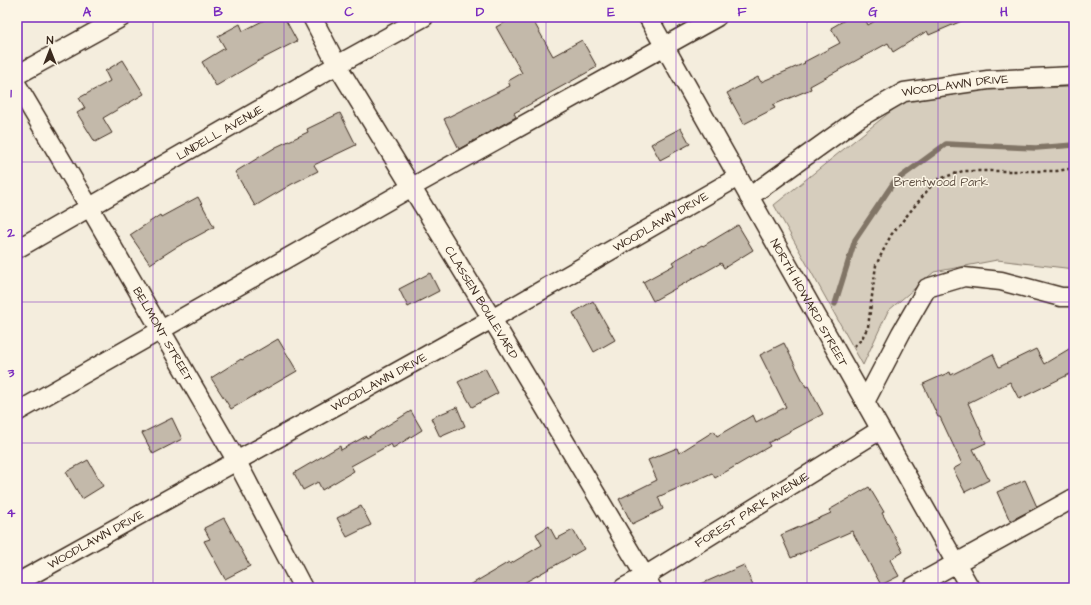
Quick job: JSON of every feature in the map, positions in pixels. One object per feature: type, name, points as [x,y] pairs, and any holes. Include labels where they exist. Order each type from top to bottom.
[{"type":"street","points":[[17,75],[122,17]]},
{"type":"street","name":"CLASSEN BOULEVARD","points":[[312,17],[338,65],[649,582]]},
{"type":"street","name":"LINDELL AVENUE","points":[[17,249],[424,17]]},
{"type":"street","name":"NORTH HOWARD STREET","points":[[648,17],[970,588]]},
{"type":"street","points":[[17,412],[717,17]]},
{"type":"street","name":"WOODLAWN DRIVE","points":[[749,197],[859,118],[904,92],[988,80],[1074,76]]},
{"type":"street","name":"BELMONT STREET","points":[[17,85],[236,460],[303,588]]},
{"type":"street","name":"WOODLAWN DRIVE","points":[[17,583],[492,319],[738,177]]},
{"type":"street","points":[[865,402],[901,333],[927,288],[964,277],[1001,281],[1061,297],[1074,297]]},
{"type":"street","name":"FOREST PARK AVENUE","points":[[623,588],[649,582],[880,430]]},
{"type":"street","points":[[911,588],[1074,498]]},
{"type":"path","points":[[839,356],[861,340],[868,327],[876,265],[891,235],[936,180],[963,171],[1057,171],[1074,168]]},
{"type":"green space","name":"Brentwood Park","points":[[1074,87],[1074,269],[997,260],[934,272],[888,311],[863,365],[774,205],[905,100],[978,90]]},
{"type":"building","points":[[270,17],[284,17],[297,41],[260,60],[216,86],[202,62],[225,48],[218,36],[240,24],[243,31]]},
{"type":"building","points":[[515,17],[531,17],[553,56],[582,40],[597,67],[514,113],[516,117],[459,149],[444,119],[510,86],[508,81],[522,73],[496,27]]},
{"type":"building","points":[[850,17],[864,17],[868,25],[882,17],[971,17],[929,35],[927,31],[893,52],[888,43],[810,86],[811,89],[773,105],[775,108],[744,124],[727,93],[758,77],[761,82],[805,63],[804,62],[840,43],[831,28]]},
{"type":"building","points":[[123,60],[144,94],[103,118],[112,133],[95,142],[77,113],[85,108],[79,98],[110,81],[105,71]]},
{"type":"building","points":[[340,113],[356,145],[314,165],[318,171],[292,184],[255,206],[235,172],[276,147],[308,132],[307,129]]},
{"type":"building","points":[[681,128],[690,144],[660,160],[651,144]]},
{"type":"building","points":[[198,197],[214,227],[175,248],[150,264],[130,235],[160,215],[161,217]]},
{"type":"building","points":[[738,225],[753,250],[724,268],[721,263],[653,301],[643,282],[674,265],[672,262],[702,245],[703,246]]},
{"type":"building","points":[[430,273],[439,291],[408,307],[399,289]]},
{"type":"building","points":[[593,301],[615,340],[594,352],[573,313]]},
{"type":"building","points":[[278,339],[297,371],[231,409],[211,378],[241,359],[242,360]]},
{"type":"building","points":[[784,343],[806,387],[808,386],[823,414],[768,443],[770,446],[715,478],[712,473],[658,497],[663,509],[632,524],[619,499],[657,480],[648,460],[677,448],[679,453],[714,431],[717,436],[753,415],[756,422],[786,407],[760,355]]},
{"type":"building","points":[[1074,346],[1074,372],[1019,399],[1010,382],[968,403],[986,443],[973,449],[989,480],[965,492],[953,469],[962,464],[923,384],[950,372],[951,375],[993,354],[999,367],[1036,349],[1044,364]]},
{"type":"building","points":[[485,368],[498,393],[472,407],[458,382]]},
{"type":"building","points":[[457,407],[465,426],[440,437],[431,418]]},
{"type":"building","points":[[411,411],[422,430],[393,448],[391,444],[351,466],[354,471],[322,490],[318,482],[303,490],[294,473],[340,446],[341,450],[366,436],[367,438]]},
{"type":"building","points":[[172,418],[182,439],[153,454],[142,433]]},
{"type":"building","points":[[88,460],[103,486],[82,499],[66,472]]},
{"type":"building","points":[[1025,480],[1037,507],[1010,521],[997,492]]},
{"type":"building","points":[[869,487],[884,512],[882,513],[903,552],[890,560],[899,576],[881,585],[852,531],[791,558],[781,535],[831,513],[829,510]]},
{"type":"building","points":[[361,506],[371,525],[347,537],[337,518]]},
{"type":"building","points":[[224,518],[250,566],[225,579],[204,541],[210,539],[204,528]]},
{"type":"building","points":[[549,526],[556,539],[573,530],[584,549],[515,588],[465,588],[509,562],[510,564],[542,545],[536,534]]},
{"type":"building","points":[[744,565],[754,588],[692,588]]},
{"type":"waterway","points":[[835,304],[855,240],[894,182],[946,144],[1036,148],[1074,145]]}]
